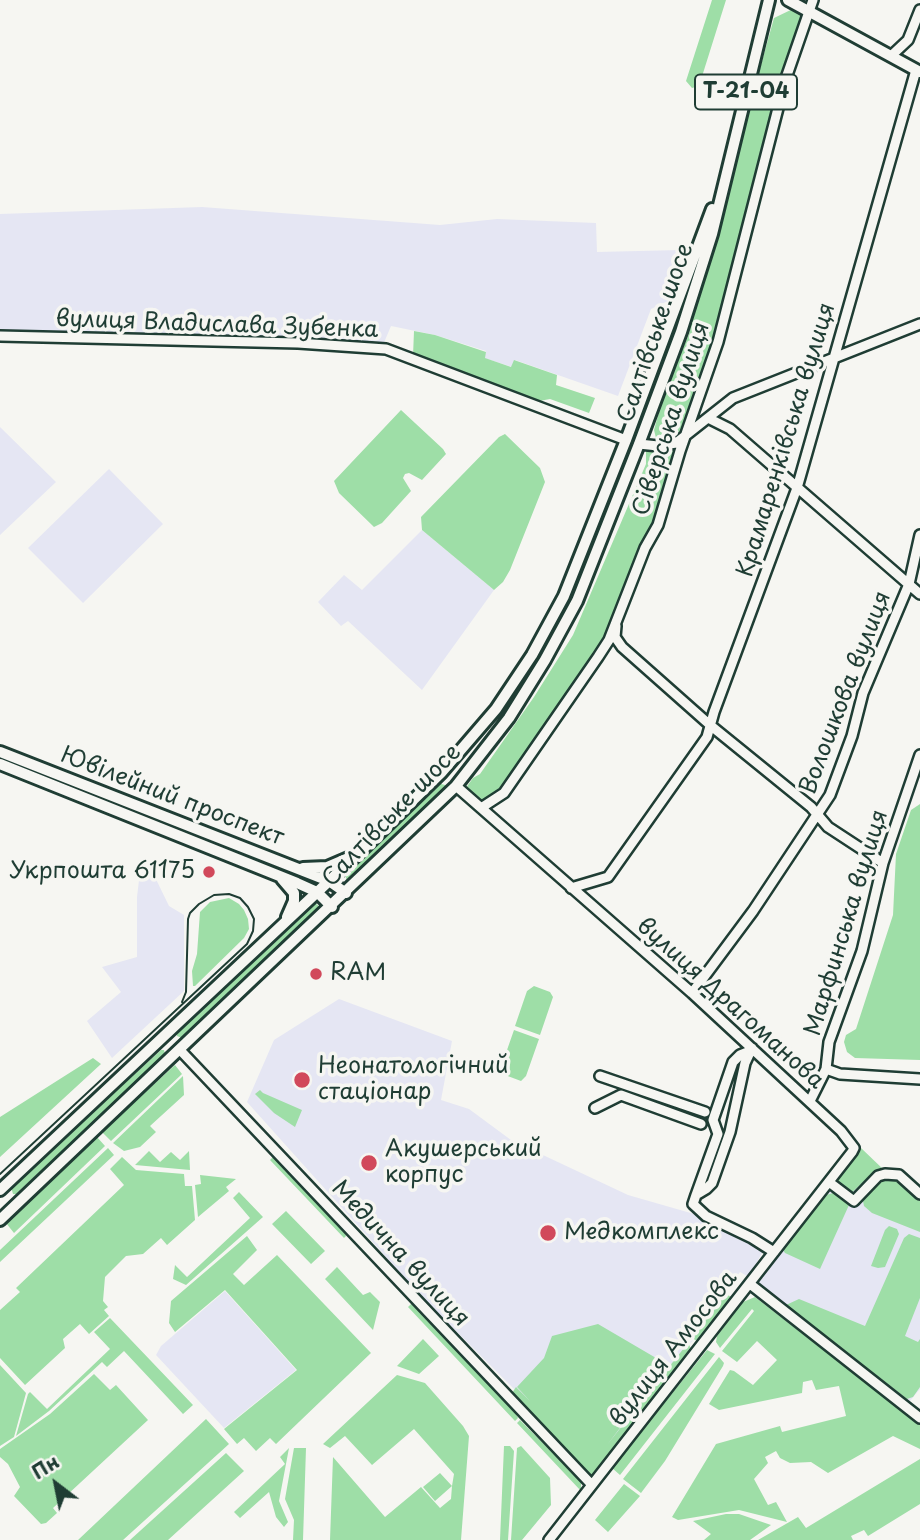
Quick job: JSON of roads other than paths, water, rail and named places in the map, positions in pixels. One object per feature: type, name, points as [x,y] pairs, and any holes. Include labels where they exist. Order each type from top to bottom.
[{"type":"main road","name":"Салтівське шосе","points":[[0,1220],[332,907],[456,786],[509,718],[577,601],[685,319],[712,234],[769,0]]},
{"type":"main road","points":[[788,0],[811,5],[918,71]]},
{"type":"main road","name":"Салтівське шосе","points":[[1,1190],[441,773],[496,709],[564,596],[626,440],[702,232],[723,184]]},
{"type":"main road","points":[[626,440],[639,444]]},
{"type":"main road","name":"Ювілейний проспект","points":[[0,752],[329,881],[346,893]]},
{"type":"main road","name":"Ювілейний проспект","points":[[0,764],[317,892]]},
{"type":"main road","points":[[441,773],[456,786]]},
{"type":"main road","points":[[291,866],[322,868],[357,854]]},
{"type":"main road","points":[[278,875],[294,893],[290,912],[282,925]]},
{"type":"main road","points":[[317,892],[332,907]]},
{"type":"main road","points":[[167,1035],[180,1050]]},
{"type":"main road","points":[[1,1190],[16,1205]]},
{"type":"street","name":"Сіверська вулиця","points":[[481,808],[504,793],[609,640],[645,548],[658,525],[718,342],[778,107],[811,5]]},
{"type":"street","points":[[892,55],[908,40],[920,10]]},
{"type":"street","name":"Крамаренківська вулиця","points":[[570,888],[608,877],[707,737],[797,488],[918,71]]},
{"type":"street","points":[[639,444],[669,444],[685,438],[733,398],[920,324]]},
{"type":"street","name":"вулиця Владислава Зубенка","points":[[0,336],[298,343],[386,349],[626,440]]},
{"type":"street","points":[[708,418],[730,429],[920,594]]},
{"type":"street","name":"Волошкова вулиця","points":[[692,993],[818,817],[830,796],[852,736],[863,693],[909,584],[920,535]]},
{"type":"street","points":[[616,620],[615,638],[622,647],[710,725],[811,807],[828,827],[883,863]]},
{"type":"street","name":"Марфинська вулиця","points":[[810,1101],[826,1069],[829,1042],[862,951],[883,863],[920,755]]},
{"type":"street","name":"вулиця Драгоманова","points":[[456,786],[692,993],[841,1131],[853,1146],[852,1152],[829,1182]]},
{"type":"street","points":[[696,1195],[712,1182],[730,1132],[743,1069],[751,1049]]},
{"type":"street","points":[[751,1049],[733,1062],[713,1120],[718,1134],[693,1204],[699,1211],[774,1252]]},
{"type":"street","name":"Медична вулиця","points":[[180,1050],[593,1485]]},
{"type":"street","points":[[826,1069],[840,1073],[920,1080]]},
{"type":"street","points":[[600,1076],[705,1112]]},
{"type":"street","points":[[595,1108],[621,1095],[701,1124]]},
{"type":"street","points":[[829,1182],[854,1202],[878,1176],[885,1174],[899,1175],[920,1194]]},
{"type":"street","name":"вулиця Амосова","points":[[549,1540],[829,1182]]},
{"type":"street","points":[[750,1284],[920,1418]]},
{"type":"tram line","points":[[0,1174],[247,944],[253,931],[254,919],[240,898],[229,894],[214,895],[190,913],[186,992],[182,1002]]},
{"type":"place","name":"Укрпошта 61175","points":[[209,872]]},
{"type":"place","name":"RAM","points":[[316,974]]},
{"type":"place","name":"Неонатологічний стаціонар","points":[[302,1080]]},
{"type":"place","name":"Акушерський корпус","points":[[369,1163]]},
{"type":"place","name":"Медкомплекс","points":[[548,1233]]}]
